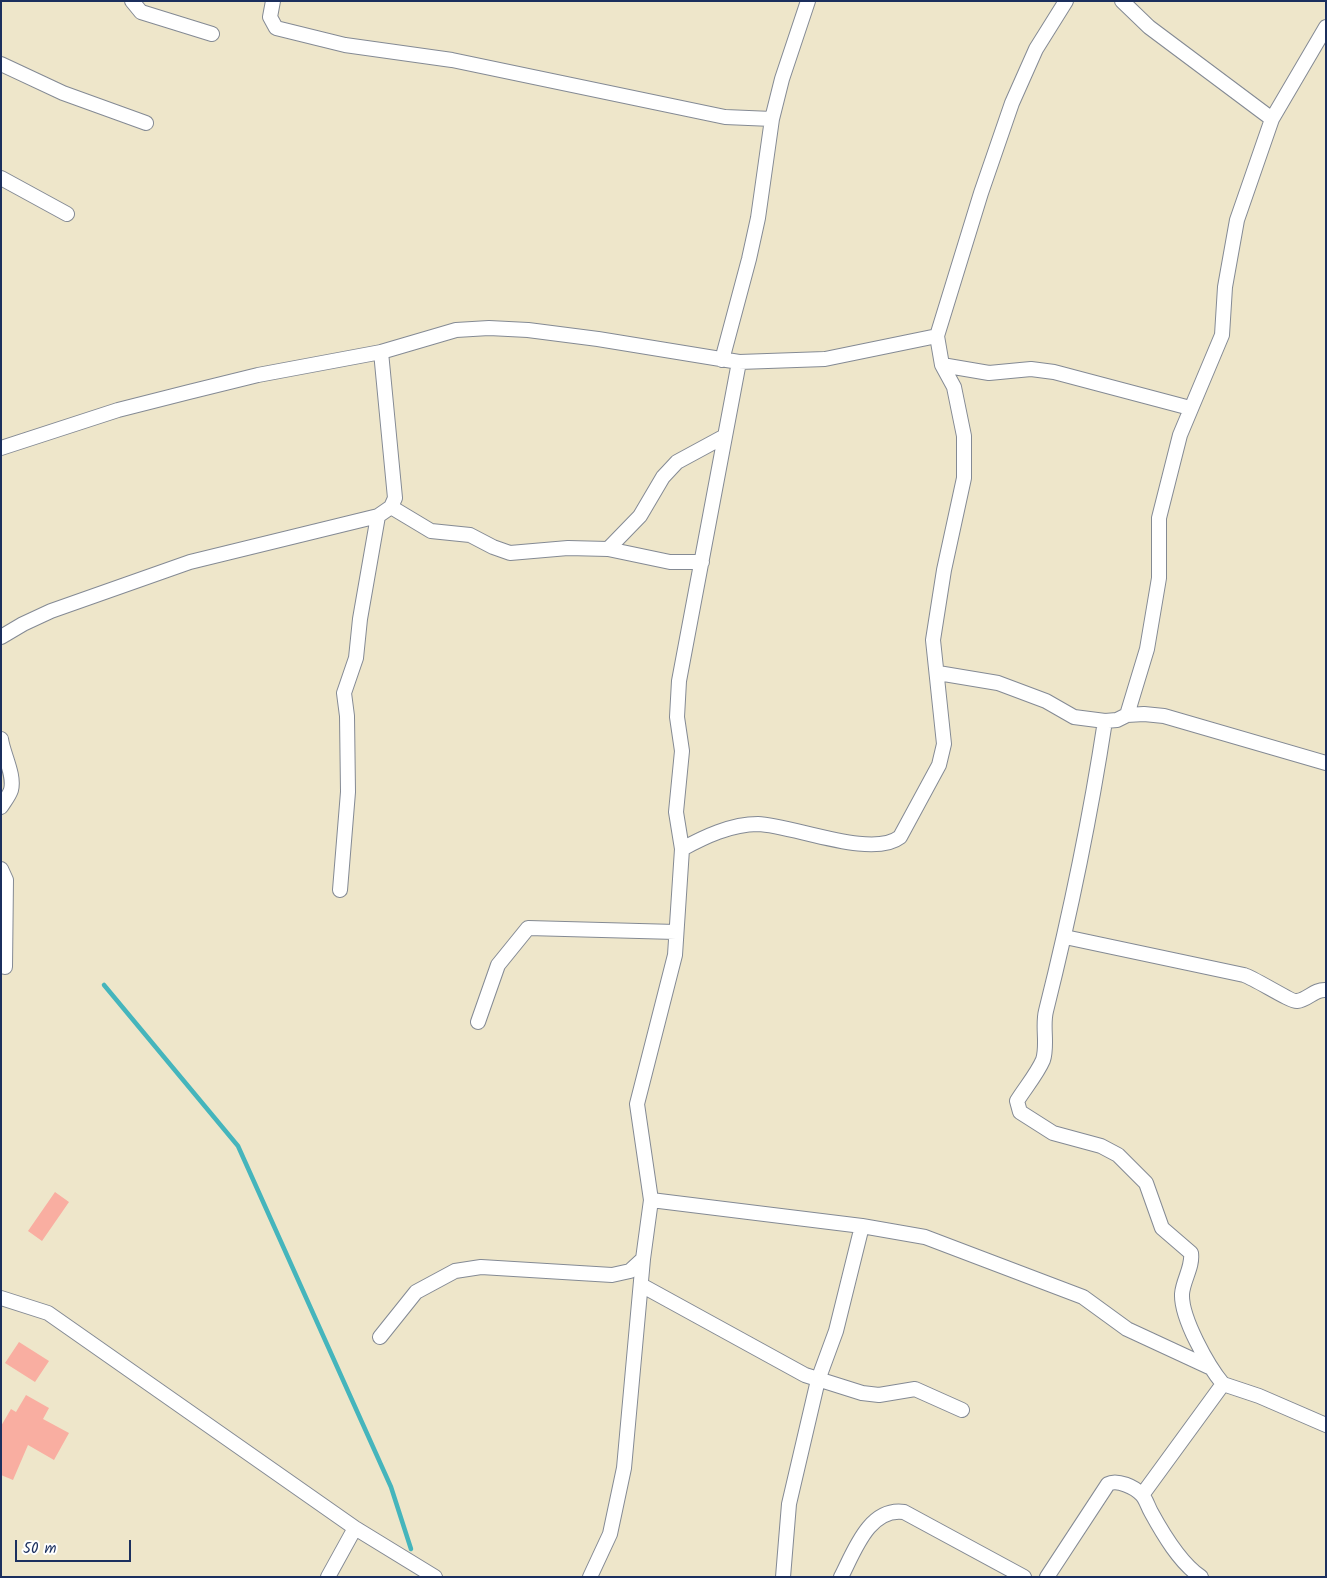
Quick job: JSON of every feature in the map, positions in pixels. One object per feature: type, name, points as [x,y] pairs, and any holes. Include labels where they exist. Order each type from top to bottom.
[{"type":"street","points":[[132,1],[141,12],[212,34]]},
{"type":"street","points":[[273,1],[270,17],[276,28],[345,45],[452,60],[725,117],[772,119]]},
{"type":"street","points":[[722,360],[750,259],[758,218],[772,119],[782,79],[808,1]]},
{"type":"street","points":[[682,849],[712,834],[756,824],[835,840],[883,844],[893,842],[900,837],[939,765],[944,736],[933,640],[944,570],[964,478],[965,458],[964,436],[954,387],[942,365],[937,336],[981,194],[1012,103],[1036,49],[1066,1]]},
{"type":"street","points":[[1122,1],[1149,27],[1272,119]]},
{"type":"street","points":[[1127,715],[1147,649],[1159,578],[1160,518],[1180,435],[1222,335],[1224,287],[1237,220],[1272,119],[1326,27]]},
{"type":"street","points":[[1,64],[63,93],[146,123]]},
{"type":"street","points":[[1,178],[67,214]]},
{"type":"street","points":[[1,448],[118,410],[258,375],[381,352],[456,330],[490,328],[598,339],[739,362],[825,360],[937,336]]},
{"type":"street","points":[[1,637],[51,611],[190,562],[378,516],[391,507],[395,498],[381,352]]},
{"type":"street","points":[[590,1577],[610,1534],[624,1468],[643,1259],[651,1200],[637,1104],[675,955],[682,849],[676,812],[682,751],[677,717],[678,681],[739,362]]},
{"type":"street","points":[[942,365],[989,372],[1031,369],[1054,372],[1190,408]]},
{"type":"street","points":[[608,549],[640,516],[663,477],[678,462],[725,436]]},
{"type":"street","points":[[391,507],[431,531],[470,535],[493,547],[510,553],[568,548],[608,549],[670,562],[702,562]]},
{"type":"street","points":[[340,890],[348,792],[347,716],[344,694],[356,658],[360,619],[378,516]]},
{"type":"street","points":[[938,673],[998,683],[1046,701],[1074,717],[1105,722],[1127,715],[1164,716],[1326,763]]},
{"type":"street","points":[[1105,722],[1090,818],[1065,937],[1045,1014],[1042,1060],[1016,1101],[1017,1107],[1020,1112],[1053,1133],[1110,1149],[1146,1183],[1162,1228],[1191,1253],[1182,1300],[1186,1316],[1209,1367],[1223,1384],[1259,1396],[1326,1425]]},
{"type":"street","points":[[1,739],[3,754],[10,772],[11,788],[1,808]]},
{"type":"street","points":[[1,869],[6,880],[5,967]]},
{"type":"street","points":[[478,1022],[498,965],[528,928],[540,926],[676,932]]},
{"type":"street","points":[[1065,937],[1244,975],[1265,984],[1290,1000],[1302,1000],[1319,990],[1326,990]]},
{"type":"street","points":[[651,1200],[862,1226],[925,1237],[1084,1297],[1127,1329],[1209,1367]]},
{"type":"street","points":[[783,1577],[790,1504],[818,1380],[836,1331],[862,1226]]},
{"type":"street","points":[[380,1337],[416,1292],[456,1271],[481,1268],[612,1275],[630,1271],[643,1259]]},
{"type":"street","points":[[641,1285],[788,1367],[818,1380],[879,1395],[915,1389],[962,1410]]},
{"type":"street","points":[[1,1298],[48,1312],[355,1528],[435,1577]]},
{"type":"street","points":[[1142,1495],[1223,1384]]},
{"type":"street","points":[[1046,1577],[1108,1484],[1113,1481],[1119,1482],[1142,1495],[1156,1520],[1186,1564],[1201,1577]]},
{"type":"street","points":[[841,1577],[874,1521],[888,1512],[896,1510],[904,1512],[1024,1577]]},
{"type":"street","points":[[328,1577],[355,1528]]},
{"type":"building","points":[[55,1192],[69,1202],[42,1241],[28,1231]]},
{"type":"building","points":[[19,1342],[49,1361],[35,1382],[5,1363]]},
{"type":"building","points":[[26,1395],[49,1408],[43,1419],[69,1433],[54,1460],[28,1445],[13,1480],[1,1475],[1,1426],[11,1409],[16,1412]]},
{"type":"waterway","points":[[104,985],[238,1146],[391,1487],[411,1549]]}]
